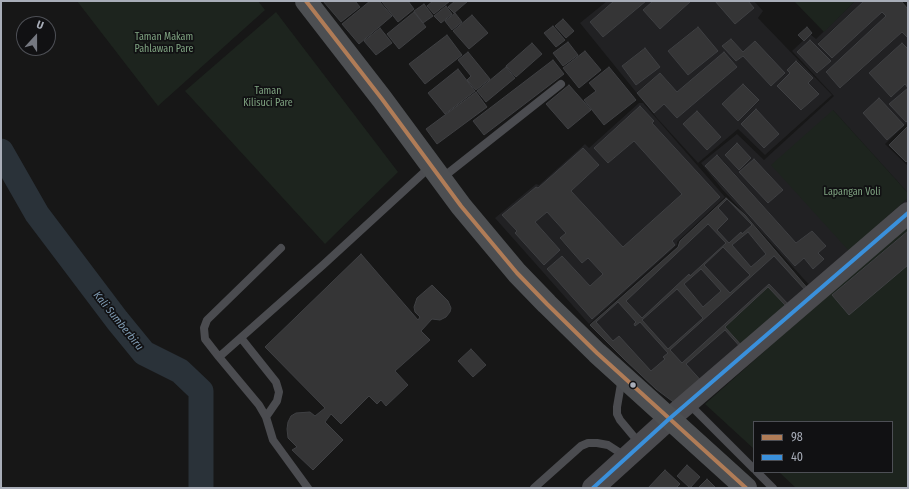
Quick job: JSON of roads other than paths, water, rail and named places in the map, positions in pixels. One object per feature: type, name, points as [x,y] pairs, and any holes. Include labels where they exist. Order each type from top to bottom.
[{"type":"main road","points":[[306,1],[461,206],[517,273],[546,304],[623,377],[746,488]]},
{"type":"street","points":[[593,488],[669,419],[908,213]]},
{"type":"lane","points":[[219,357],[323,265],[436,172],[561,84]]},
{"type":"lane","points":[[281,248],[207,320],[204,328],[205,339],[259,405],[266,417],[273,440],[308,488]]},
{"type":"lane","points":[[241,338],[276,382],[279,392],[277,401],[266,417]]},
{"type":"lane","points":[[623,377],[616,407],[617,414],[634,451]]},
{"type":"lane","points":[[688,404],[753,468]]},
{"type":"lane","points":[[534,488],[581,446],[588,443],[597,442],[634,451]]},
{"type":"lane","points":[[758,473],[773,488]]},
{"type":"waterway","name":"Kali Sumberbiru","points":[[1,151],[37,214],[117,320],[144,353],[180,371],[201,391],[201,488]]},
{"type":"park label","name":"Taman Makam Pahlawan Pare","points":[[164,42]]},
{"type":"park label","name":"Taman Kilisuci Pare","points":[[268,96]]},
{"type":"park label","name":"Lapangan Voli","points":[[852,192]]}]
